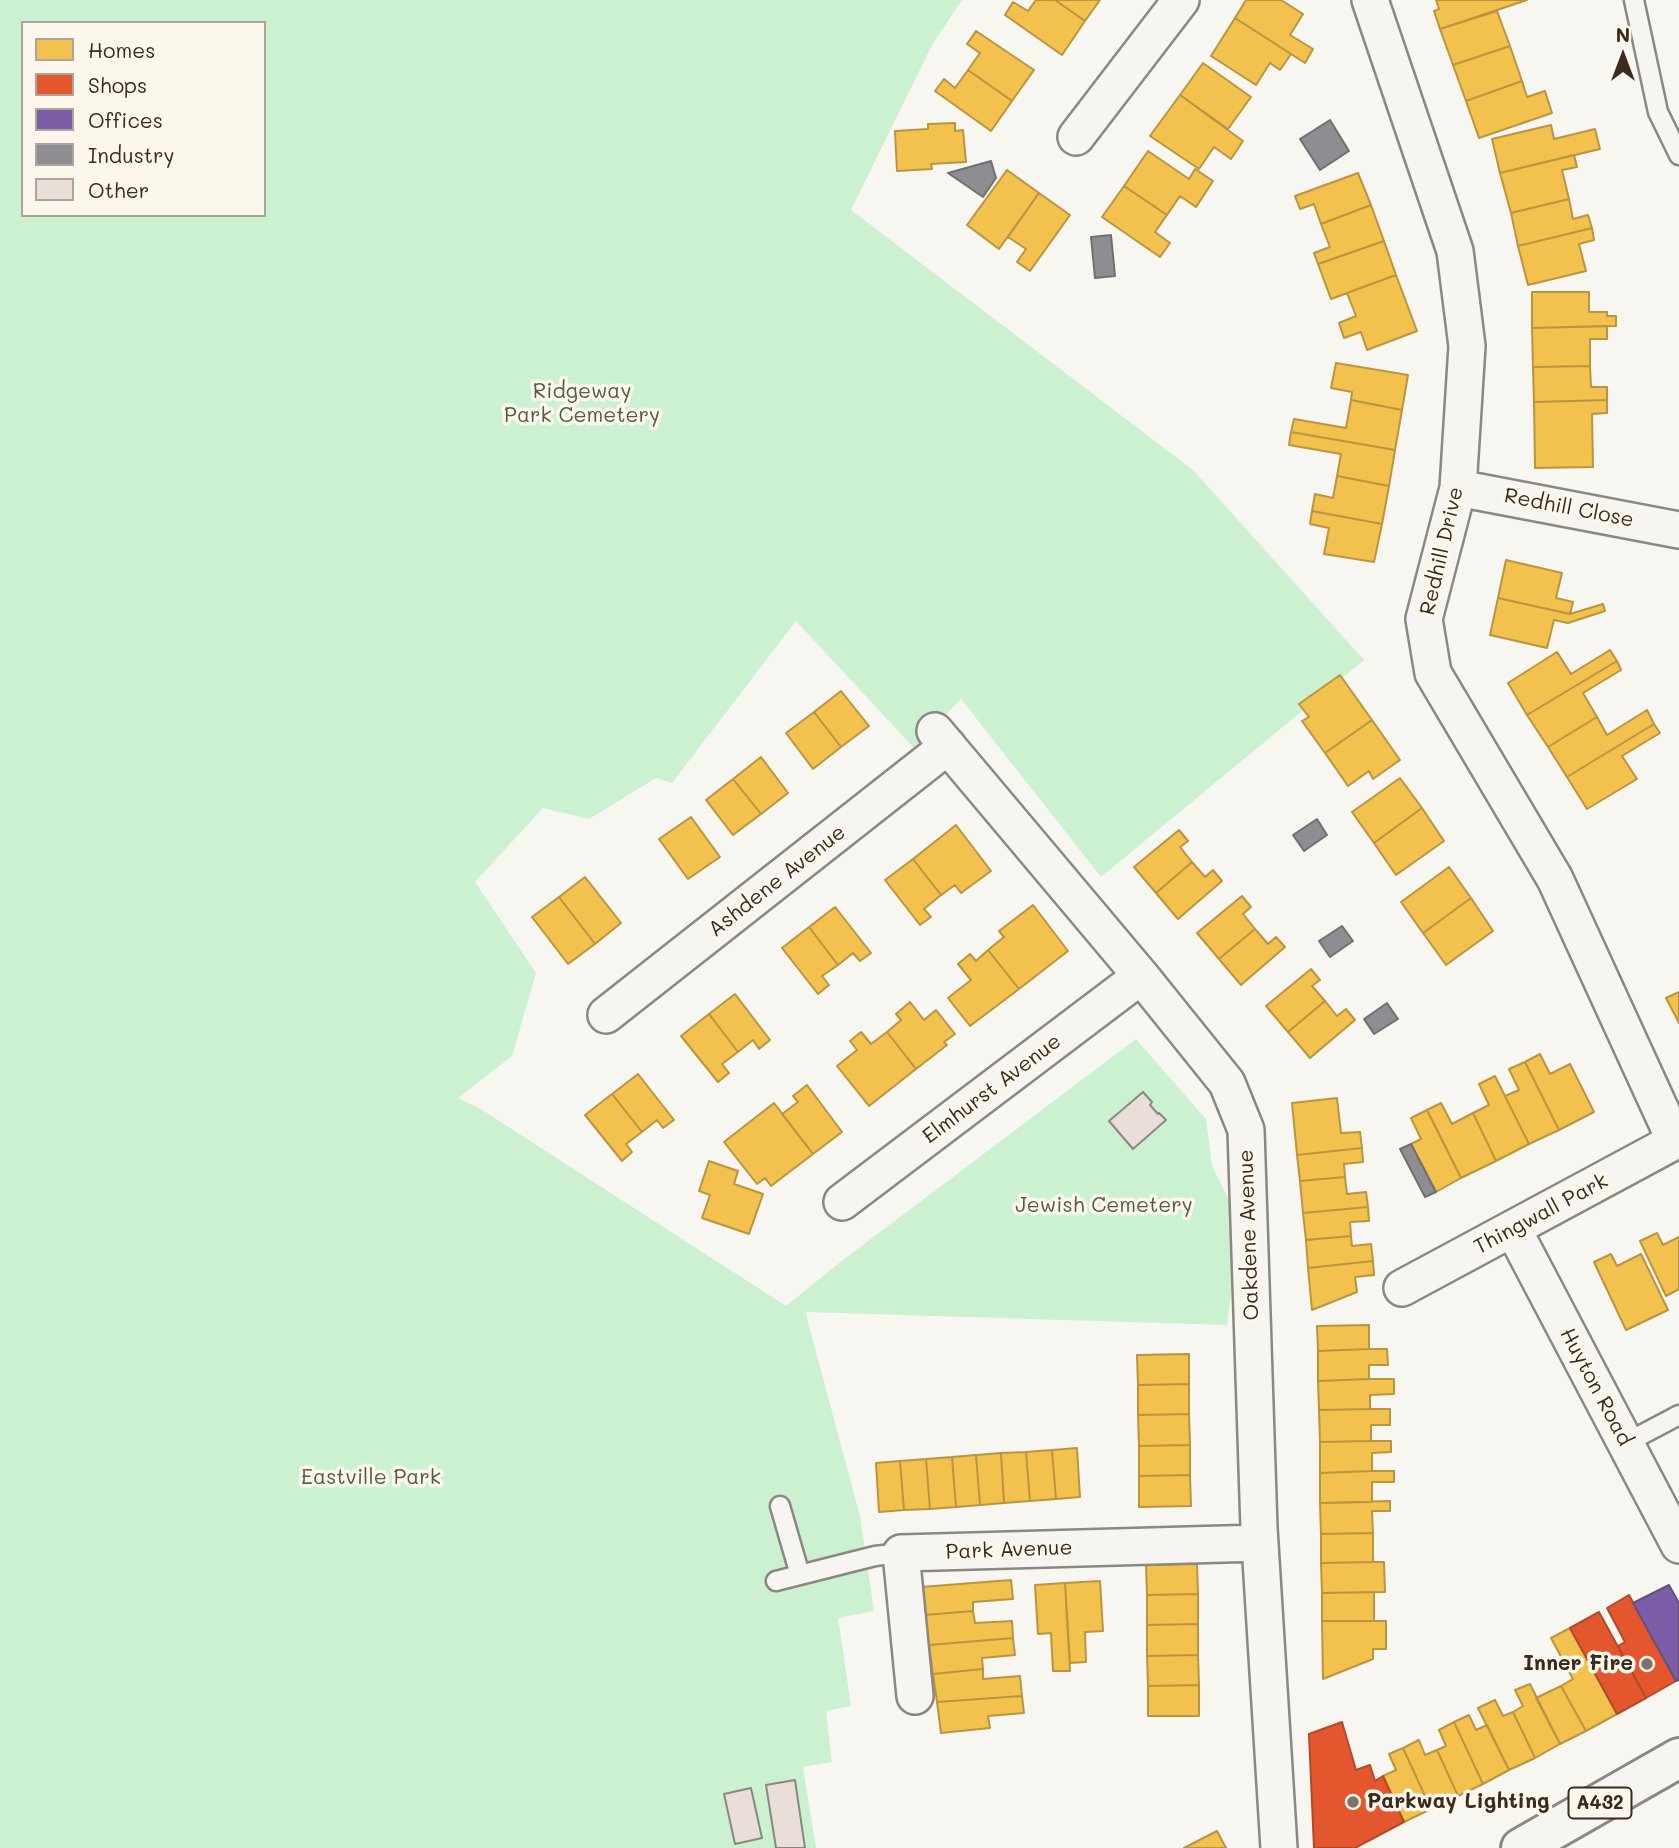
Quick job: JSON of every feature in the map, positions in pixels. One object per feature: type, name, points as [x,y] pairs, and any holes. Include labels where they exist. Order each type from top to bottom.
[{"type":"main road","name":"A432","points":[[1521,1848],[1679,1758]]},
{"type":"street","points":[[1076,137],[1181,0]]},
{"type":"street","name":"Redhill Drive","points":[[1370,0],[1455,251],[1467,346],[1458,488],[1424,620],[1433,673],[1555,879],[1677,1140]]},
{"type":"street","name":"Redhill Close","points":[[1458,488],[1679,530]]},
{"type":"street","name":"Oakdene Avenue","points":[[942,738],[1227,1083],[1246,1130],[1260,1543],[1279,1848]]},
{"type":"street","name":"Ashdene Avenue","points":[[606,1015],[942,738]]},
{"type":"street","name":"Elmhurst Avenue","points":[[842,1202],[1141,976]]},
{"type":"street","name":"Thingwall Park","points":[[1402,1288],[1677,1140]]},
{"type":"street","name":"Huyton Road","points":[[1513,1229],[1679,1545]]},
{"type":"street","name":"Park Avenue","points":[[901,1553],[1260,1543]]},
{"type":"street","points":[[901,1553],[915,1696]]},
{"type":"lane","points":[[1634,0],[1658,112],[1679,155]]},
{"type":"lane","points":[[1626,1443],[1679,1415]]},
{"type":"lane","points":[[780,1506],[800,1575]]},
{"type":"lane","points":[[776,1581],[875,1556],[901,1553]]},
{"type":"green space","points":[[0,0],[962,0],[932,45],[851,210],[1193,470],[1364,660],[1101,877],[961,699],[914,748],[796,621],[672,783],[656,778],[589,819],[543,808],[475,882],[536,973],[512,1056],[458,1098],[479,1108],[786,1306],[1136,1039],[1206,1119],[1212,1166],[1240,1222],[1227,1325],[806,1312],[860,1516],[874,1611],[838,1618],[851,1706],[826,1711],[832,1762],[803,1767],[816,1848],[0,1848]]},
{"type":"building: Homes","points":[[1036,0],[1055,0],[1085,21],[1062,55],[1005,15],[1013,2],[1028,11]]},
{"type":"building: Homes","points":[[1055,0],[1100,0],[1085,21]]},
{"type":"building: Homes","points":[[1246,0],[1281,0],[1303,14],[1290,35],[1313,49],[1305,63],[1235,18]]},
{"type":"building: Homes","points":[[1436,0],[1527,0],[1440,29],[1434,11],[1439,9]]},
{"type":"building: Homes","points":[[1497,11],[1510,46],[1453,65],[1440,29]]},
{"type":"building: Homes","points":[[1235,18],[1291,54],[1280,70],[1270,63],[1256,85],[1211,56]]},
{"type":"building: Homes","points":[[976,31],[1034,70],[1012,101],[968,70],[980,53],[967,44]]},
{"type":"building: Homes","points":[[1510,46],[1522,81],[1466,101],[1453,65]]},
{"type":"building: Homes","points":[[1203,63],[1251,97],[1228,129],[1180,95]]},
{"type":"building: Homes","points":[[968,70],[1012,101],[991,131],[935,91],[944,79],[955,88]]},
{"type":"building: Homes","points":[[1522,81],[1527,97],[1545,91],[1552,113],[1479,138],[1466,101]]},
{"type":"building: Homes","points":[[1180,95],[1243,141],[1231,159],[1214,147],[1199,169],[1150,136]]},
{"type":"building: Homes","points":[[955,123],[955,131],[963,130],[966,162],[931,164],[932,169],[897,171],[895,131],[928,129],[928,124]]},
{"type":"building: Homes","points":[[1551,125],[1554,139],[1595,129],[1600,149],[1500,173],[1492,139]]},
{"type":"building: Homes","points":[[1148,151],[1189,179],[1195,169],[1213,181],[1196,207],[1180,196],[1167,215],[1124,186]]},
{"type":"building: Homes","points":[[1574,155],[1577,167],[1562,170],[1569,199],[1511,213],[1500,173]]},
{"type":"building: Homes","points":[[1007,170],[1039,193],[999,249],[967,225]]},
{"type":"building: Homes","points":[[1358,173],[1371,205],[1321,224],[1314,204],[1300,209],[1295,196]]},
{"type":"building: Homes","points":[[1124,186],[1167,215],[1155,232],[1170,243],[1160,257],[1102,217]]},
{"type":"building: Homes","points":[[1039,193],[1070,215],[1030,271],[1017,262],[1026,249],[1008,237]]},
{"type":"building: Homes","points":[[1569,199],[1573,219],[1588,215],[1592,228],[1518,246],[1511,213]]},
{"type":"building: Homes","points":[[1371,205],[1384,241],[1318,264],[1314,253],[1330,247],[1321,224]]},
{"type":"building: Homes","points":[[1592,228],[1594,240],[1579,244],[1586,271],[1528,285],[1518,246]]},
{"type":"building: Homes","points":[[1384,241],[1396,275],[1331,299],[1318,264]]},
{"type":"building: Homes","points":[[1396,275],[1417,331],[1367,350],[1361,332],[1344,338],[1339,323],[1356,316],[1347,293]]},
{"type":"building: Homes","points":[[1532,292],[1589,292],[1589,312],[1607,312],[1607,316],[1616,316],[1616,326],[1532,328]]},
{"type":"building: Homes","points":[[1607,326],[1607,339],[1590,339],[1590,366],[1533,367],[1532,328]]},
{"type":"building: Homes","points":[[1336,363],[1408,375],[1402,410],[1351,400],[1352,392],[1331,388]]},
{"type":"building: Homes","points":[[1590,366],[1591,387],[1607,387],[1607,400],[1534,402],[1533,367]]},
{"type":"building: Homes","points":[[1351,400],[1402,410],[1395,450],[1291,432],[1294,419],[1346,428]]},
{"type":"building: Homes","points":[[1607,400],[1607,413],[1592,414],[1593,467],[1535,468],[1534,402]]},
{"type":"building: Homes","points":[[1291,432],[1395,450],[1389,486],[1337,476],[1341,454],[1289,445]]},
{"type":"building: Homes","points":[[1337,476],[1389,486],[1382,524],[1312,511],[1315,494],[1333,498]]},
{"type":"building: Homes","points":[[1312,511],[1382,524],[1374,562],[1324,554],[1329,528],[1310,524]]},
{"type":"building: Homes","points":[[1506,560],[1562,573],[1556,598],[1573,602],[1570,614],[1498,598]]},
{"type":"building: Homes","points":[[1498,598],[1570,614],[1603,604],[1605,611],[1568,623],[1554,620],[1547,648],[1490,635]]},
{"type":"building: Homes","points":[[1610,650],[1617,661],[1527,715],[1508,683],[1557,652],[1571,674]]},
{"type":"building: Homes","points":[[1617,661],[1621,670],[1583,693],[1597,717],[1548,747],[1527,715]]},
{"type":"building: Homes","points":[[1340,675],[1372,720],[1325,753],[1302,721],[1309,717],[1299,704]]},
{"type":"building: Homes","points":[[841,691],[869,726],[841,747],[814,712]]},
{"type":"building: Homes","points":[[1647,710],[1654,724],[1567,777],[1548,747],[1597,717],[1607,735]]},
{"type":"building: Homes","points":[[814,712],[841,747],[813,769],[786,733]]},
{"type":"building: Homes","points":[[1372,720],[1400,760],[1373,779],[1369,771],[1348,786],[1325,753]]},
{"type":"building: Homes","points":[[1654,724],[1660,733],[1622,756],[1637,779],[1587,809],[1567,777]]},
{"type":"building: Homes","points":[[761,757],[788,793],[761,814],[733,779]]},
{"type":"building: Homes","points":[[1400,778],[1422,808],[1374,843],[1352,812]]},
{"type":"building: Homes","points":[[733,779],[761,814],[733,835],[706,800]]},
{"type":"building: Homes","points":[[1422,808],[1444,841],[1396,875],[1374,843]]},
{"type":"building: Homes","points":[[691,817],[720,857],[688,879],[659,839]]},
{"type":"building: Homes","points":[[956,825],[991,871],[961,893],[955,885],[941,895],[913,859]]},
{"type":"building: Homes","points":[[1179,830],[1188,841],[1180,847],[1192,862],[1156,893],[1134,867]]},
{"type":"building: Homes","points":[[913,859],[941,895],[924,909],[931,917],[920,925],[885,880]]},
{"type":"building: Homes","points":[[1192,862],[1205,877],[1213,870],[1222,881],[1178,919],[1156,893]]},
{"type":"building: Homes","points":[[1449,867],[1471,898],[1423,933],[1401,902]]},
{"type":"building: Homes","points":[[585,877],[621,923],[595,944],[559,897]]},
{"type":"building: Homes","points":[[1242,896],[1251,907],[1243,914],[1255,929],[1219,959],[1197,933]]},
{"type":"building: Homes","points":[[559,897],[595,944],[568,964],[532,917]]},
{"type":"building: Homes","points":[[1471,898],[1493,931],[1446,965],[1423,933]]},
{"type":"building: Homes","points":[[1033,905],[1068,951],[1019,989],[988,950],[1004,937],[999,931]]},
{"type":"building: Homes","points":[[835,907],[871,953],[860,961],[853,953],[838,965],[809,927]]},
{"type":"building: Homes","points":[[809,927],[838,965],[822,976],[829,985],[818,994],[782,948]]},
{"type":"building: Homes","points":[[1255,929],[1268,944],[1276,937],[1285,947],[1241,985],[1219,959]]},
{"type":"building: Homes","points":[[988,950],[1019,989],[970,1026],[948,998],[971,980],[958,964],[970,954],[976,961]]},
{"type":"building: Homes","points":[[1311,969],[1320,980],[1312,986],[1325,1001],[1288,1032],[1266,1006]]},
{"type":"building: Homes","points":[[1679,992],[1679,1023],[1666,998]]},
{"type":"building: Homes","points":[[735,994],[770,1040],[759,1049],[753,1040],[738,1052],[709,1014]]},
{"type":"building: Homes","points":[[1325,1001],[1337,1016],[1346,1009],[1355,1020],[1310,1058],[1288,1032]]},
{"type":"building: Homes","points":[[910,1002],[924,1020],[936,1010],[955,1034],[944,1042],[947,1045],[916,1069],[887,1032],[901,1020],[896,1014]]},
{"type":"building: Homes","points":[[709,1014],[738,1052],[722,1064],[729,1073],[718,1082],[681,1036]]},
{"type":"building: Homes","points":[[861,1032],[871,1044],[887,1032],[916,1069],[869,1106],[837,1066],[857,1050],[850,1041]]},
{"type":"building: Homes","points":[[1540,1054],[1550,1074],[1570,1064],[1594,1112],[1559,1130],[1525,1062]]},
{"type":"building: Homes","points":[[1525,1062],[1559,1130],[1529,1144],[1505,1096],[1519,1090],[1509,1069]]},
{"type":"building: Homes","points":[[638,1074],[674,1120],[663,1128],[657,1120],[642,1132],[612,1094]]},
{"type":"building: Homes","points":[[1495,1076],[1529,1144],[1496,1161],[1473,1113],[1489,1105],[1479,1084]]},
{"type":"building: Homes","points":[[807,1085],[842,1132],[813,1154],[782,1114],[798,1102],[793,1096]]},
{"type":"building: Homes","points":[[612,1094],[642,1132],[626,1144],[632,1152],[622,1161],[585,1115]]},
{"type":"building: Homes","points":[[1337,1098],[1341,1133],[1360,1132],[1362,1148],[1297,1155],[1292,1103]]},
{"type":"building: Homes","points":[[774,1103],[813,1154],[771,1186],[765,1178],[757,1184],[724,1142]]},
{"type":"building: Homes","points":[[1441,1103],[1452,1124],[1473,1113],[1496,1161],[1461,1178],[1427,1110]]},
{"type":"building: Homes","points":[[1427,1110],[1461,1178],[1436,1192],[1411,1144],[1421,1139],[1411,1118]]},
{"type":"building: Homes","points":[[1362,1148],[1363,1162],[1344,1164],[1345,1177],[1300,1181],[1297,1155]]},
{"type":"building: Homes","points":[[709,1161],[738,1171],[734,1184],[763,1194],[749,1234],[702,1218],[710,1195],[699,1191]]},
{"type":"building: Homes","points":[[1345,1177],[1347,1194],[1366,1192],[1368,1207],[1303,1213],[1300,1181]]},
{"type":"building: Homes","points":[[1368,1207],[1369,1221],[1350,1222],[1351,1236],[1306,1240],[1303,1213]]},
{"type":"building: Homes","points":[[1657,1233],[1663,1245],[1679,1237],[1679,1289],[1666,1296],[1640,1241]]},
{"type":"building: Homes","points":[[1351,1236],[1352,1246],[1371,1244],[1373,1261],[1308,1268],[1306,1240]]},
{"type":"building: Homes","points":[[1611,1254],[1617,1266],[1641,1254],[1668,1310],[1626,1330],[1594,1262]]},
{"type":"building: Homes","points":[[1373,1261],[1374,1275],[1355,1277],[1357,1292],[1312,1310],[1308,1268]]},
{"type":"building: Homes","points":[[1369,1325],[1369,1349],[1318,1351],[1317,1326]]},
{"type":"building: Homes","points":[[1387,1349],[1388,1365],[1369,1365],[1369,1379],[1318,1381],[1318,1351]]},
{"type":"building: Homes","points":[[1189,1354],[1189,1384],[1138,1385],[1137,1355]]},
{"type":"building: Homes","points":[[1394,1379],[1394,1394],[1370,1395],[1370,1409],[1319,1410],[1318,1381]]},
{"type":"building: Homes","points":[[1189,1384],[1189,1414],[1138,1415],[1138,1385]]},
{"type":"building: Homes","points":[[1390,1409],[1390,1425],[1371,1425],[1371,1441],[1320,1442],[1319,1410]]},
{"type":"building: Homes","points":[[1189,1414],[1190,1445],[1139,1446],[1138,1415]]},
{"type":"building: Homes","points":[[1391,1441],[1391,1452],[1372,1453],[1372,1471],[1320,1473],[1320,1442]]},
{"type":"building: Homes","points":[[1190,1445],[1190,1475],[1139,1476],[1139,1446]]},
{"type":"building: Homes","points":[[1077,1448],[1080,1497],[1056,1499],[1052,1450]]},
{"type":"building: Homes","points":[[1052,1450],[1056,1499],[1030,1501],[1026,1452]]},
{"type":"building: Homes","points":[[1026,1452],[1030,1501],[1004,1503],[1001,1453]]},
{"type":"building: Homes","points":[[1001,1453],[1004,1503],[980,1505],[976,1455]]},
{"type":"building: Homes","points":[[976,1455],[980,1505],[956,1507],[952,1457]]},
{"type":"building: Homes","points":[[952,1457],[956,1507],[930,1509],[926,1459]]},
{"type":"building: Homes","points":[[926,1459],[930,1509],[904,1510],[900,1461]]},
{"type":"building: Homes","points":[[900,1461],[904,1510],[879,1512],[876,1463]]},
{"type":"building: Homes","points":[[1394,1471],[1394,1482],[1372,1482],[1372,1502],[1320,1503],[1320,1473]]},
{"type":"building: Homes","points":[[1190,1475],[1191,1506],[1139,1507],[1139,1476]]},
{"type":"building: Homes","points":[[1390,1501],[1390,1511],[1372,1511],[1373,1533],[1321,1534],[1320,1503]]},
{"type":"building: Homes","points":[[1373,1533],[1373,1562],[1321,1563],[1321,1534]]},
{"type":"building: Homes","points":[[1384,1562],[1385,1592],[1322,1593],[1321,1563]]},
{"type":"building: Homes","points":[[1197,1564],[1198,1594],[1147,1595],[1146,1565]]},
{"type":"building: Homes","points":[[1011,1580],[1013,1599],[973,1602],[973,1611],[925,1615],[921,1587]]},
{"type":"building: Homes","points":[[1100,1581],[1103,1631],[1085,1632],[1086,1662],[1070,1663],[1065,1583]]},
{"type":"building: Homes","points":[[1065,1583],[1070,1671],[1053,1671],[1051,1633],[1038,1634],[1035,1585]]},
{"type":"building: Homes","points":[[1374,1592],[1374,1621],[1322,1621],[1322,1593]]},
{"type":"building: Homes","points":[[1198,1594],[1198,1624],[1147,1625],[1147,1595]]},
{"type":"building: Homes","points":[[973,1611],[975,1623],[1012,1621],[1013,1638],[929,1645],[925,1615]]},
{"type":"building: Homes","points":[[1322,1621],[1386,1621],[1386,1649],[1373,1649],[1373,1659],[1323,1679]]},
{"type":"building: Homes","points":[[1198,1624],[1198,1655],[1147,1656],[1147,1625]]},
{"type":"building: Homes","points":[[1570,1628],[1617,1714],[1586,1731],[1561,1686],[1573,1679],[1551,1638]]},
{"type":"building: Homes","points":[[1013,1638],[1015,1655],[982,1658],[983,1669],[933,1674],[929,1645]]},
{"type":"building: Homes","points":[[1198,1655],[1199,1685],[1148,1686],[1147,1656]]},
{"type":"building: Homes","points":[[983,1669],[983,1679],[1020,1676],[1022,1696],[937,1702],[933,1674]]},
{"type":"building: Homes","points":[[1530,1684],[1560,1744],[1535,1758],[1513,1712],[1523,1706],[1515,1690]]},
{"type":"building: Homes","points":[[1199,1685],[1199,1716],[1148,1716],[1148,1686]]},
{"type":"building: Homes","points":[[1561,1686],[1586,1731],[1560,1744],[1536,1698]]},
{"type":"building: Homes","points":[[1022,1696],[1024,1713],[988,1716],[990,1728],[941,1733],[937,1702]]},
{"type":"building: Homes","points":[[1495,1700],[1503,1716],[1513,1712],[1535,1758],[1509,1770],[1478,1708]]},
{"type":"building: Homes","points":[[1469,1715],[1476,1730],[1487,1725],[1509,1770],[1483,1784],[1454,1722]]},
{"type":"building: Homes","points":[[1454,1722],[1483,1784],[1458,1796],[1437,1750],[1446,1746],[1439,1730]]},
{"type":"building: Homes","points":[[1419,1740],[1425,1755],[1437,1750],[1458,1796],[1431,1809],[1403,1748]]},
{"type":"building: Homes","points":[[1403,1748],[1431,1809],[1404,1822],[1383,1776],[1396,1770],[1389,1754]]},
{"type":"building: Homes","points":[[1217,1831],[1226,1848],[1184,1848]]},
{"type":"building: Shops","name":"Inner Fire","points":[[1629,1595],[1676,1681],[1646,1698],[1618,1646],[1625,1642],[1607,1608]]},
{"type":"building: Shops","points":[[1599,1612],[1646,1698],[1617,1714],[1570,1628]]},
{"type":"building: Shops","name":"Parkway Lighting","points":[[1342,1722],[1356,1770],[1370,1765],[1375,1781],[1383,1776],[1404,1822],[1355,1848],[1314,1848],[1309,1734]]},
{"type":"building: Offices","points":[[1669,1585],[1679,1603],[1679,1680],[1676,1681],[1633,1603]]},
{"type":"building: Industry","points":[[1330,120],[1349,151],[1320,170],[1300,139]]},
{"type":"building: Industry","points":[[991,161],[996,178],[983,197],[948,173]]},
{"type":"building: Industry","points":[[1111,235],[1115,276],[1095,278],[1091,237]]},
{"type":"building: Industry","points":[[1317,819],[1327,835],[1304,851],[1293,835]]},
{"type":"building: Industry","points":[[1342,926],[1353,941],[1330,957],[1319,941]]},
{"type":"building: Industry","points":[[1387,1003],[1398,1019],[1374,1034],[1364,1019]]},
{"type":"building: Industry","points":[[1411,1144],[1436,1192],[1425,1197],[1400,1149]]},
{"type":"building: Other","points":[[1143,1092],[1152,1102],[1150,1105],[1166,1120],[1133,1149],[1109,1121]]},
{"type":"building: Other","points":[[795,1780],[805,1848],[776,1848],[766,1785]]},
{"type":"building: Other","points":[[751,1788],[762,1838],[735,1844],[724,1794]]},
{"type":"place","name":"Inner Fire","points":[[1647,1664]]},
{"type":"place","name":"Parkway Lighting","points":[[1353,1802]]},
{"type":"park label","name":"Ridgeway Park Cemetery","points":[[582,404]]},
{"type":"park label","name":"Jewish Cemetery","points":[[1104,1206]]},
{"type":"park label","name":"Eastville Park","points":[[371,1478]]}]
